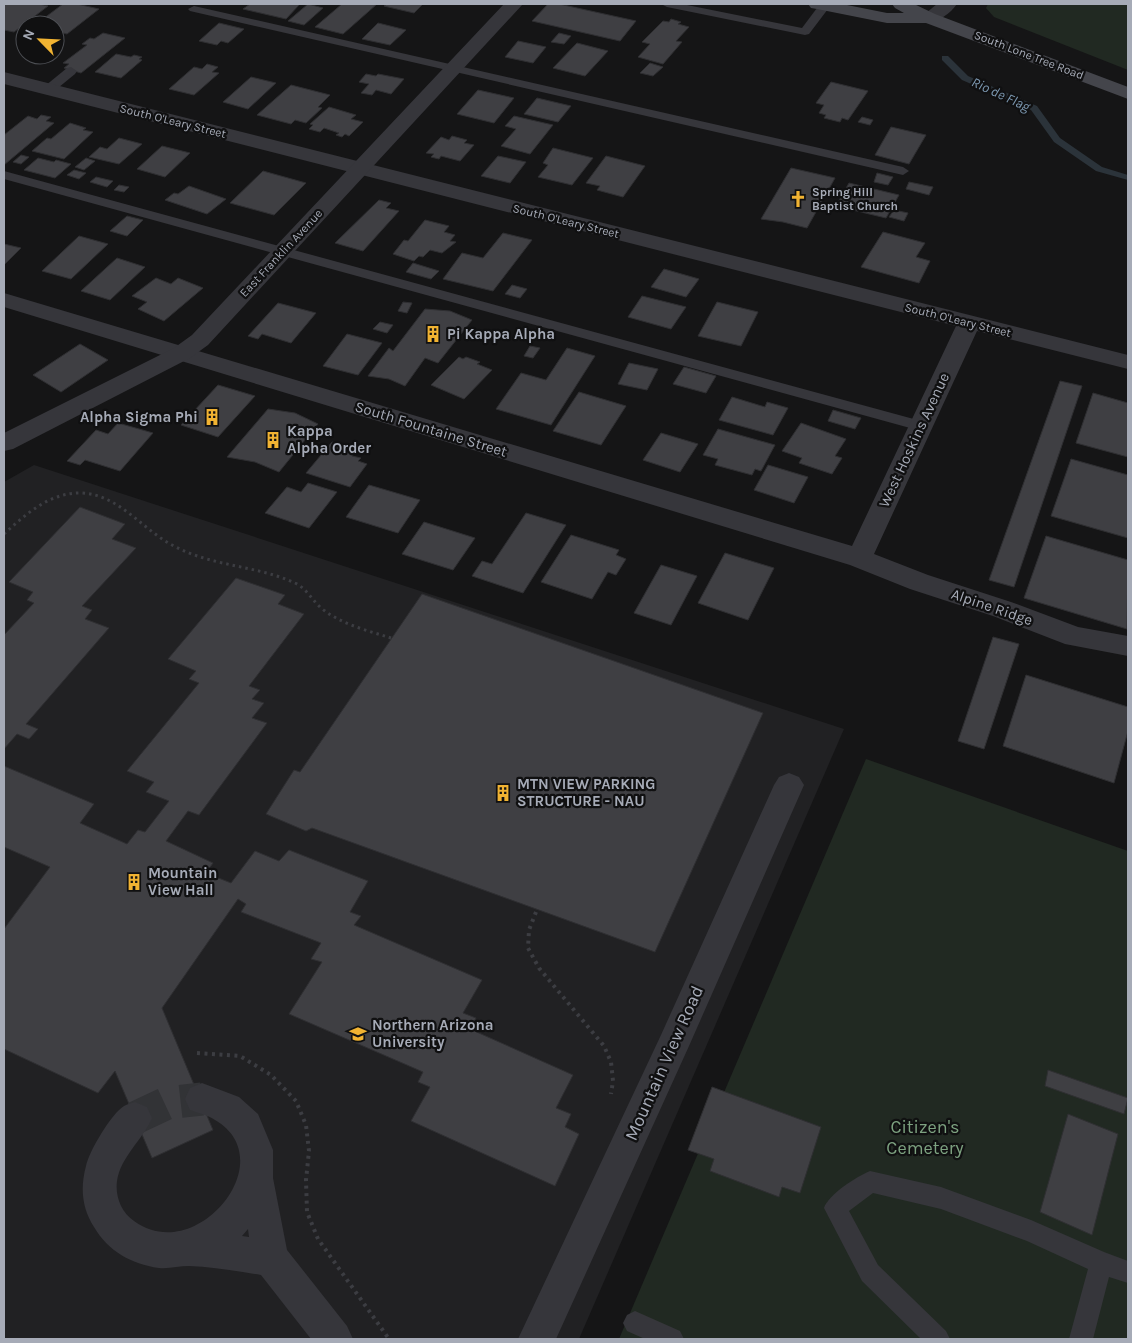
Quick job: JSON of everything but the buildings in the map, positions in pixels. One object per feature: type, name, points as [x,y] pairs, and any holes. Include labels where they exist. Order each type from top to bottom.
[{"type":"main road","name":"South Lone Tree Road","points":[[901,4],[929,18],[1128,93]]},
{"type":"main road","name":"South Lone Tree Road","points":[[821,5],[887,18],[929,18]]},
{"type":"street","name":"East Franklin Avenue","points":[[4,442],[182,353],[200,340],[514,4]]},
{"type":"street","points":[[929,18],[948,4]]},
{"type":"street","name":"South O'Leary Street","points":[[4,78],[1128,362]]},
{"type":"street","name":"South Fountaine Street","points":[[4,300],[859,558]]},
{"type":"street","name":"West Hoskins Avenue","points":[[859,558],[969,323]]},
{"type":"street","name":"Alpine Ridge","points":[[859,558],[919,582],[1002,609],[1076,637],[1128,646]]},
{"type":"street","name":"Mountain View Road","points":[[537,1339],[669,1055],[789,785]]},
{"type":"street","points":[[202,1099],[227,1108],[246,1126],[256,1150],[256,1178],[271,1258],[334,1339]]},
{"type":"street","points":[[135,1118],[105,1157],[99,1183],[102,1208],[115,1229],[135,1244],[160,1250],[188,1248],[271,1258]]},
{"type":"street","points":[[188,1248],[209,1239],[228,1225],[246,1203],[256,1178]]},
{"type":"lane","points":[[667,4],[805,32],[821,5]]},
{"type":"lane","points":[[194,9],[903,171]]},
{"type":"lane","points":[[49,89],[71,71]]},
{"type":"lane","points":[[4,175],[921,426]]},
{"type":"lane","points":[[938,1339],[870,1273],[835,1208],[870,1182],[941,1198],[1031,1231],[1128,1272]]},
{"type":"lane","points":[[1081,1339],[1101,1262]]},
{"type":"lane","points":[[635,1323],[672,1339]]},
{"type":"path","points":[[4,534],[26,515],[60,494],[94,495],[113,501],[150,530],[181,549],[210,561],[264,573],[294,583],[305,589],[322,610],[391,638]]},
{"type":"path","points":[[536,912],[529,930],[528,948],[539,968],[604,1046],[611,1062],[613,1081],[610,1100]]},
{"type":"path","points":[[197,1053],[240,1056],[271,1075],[296,1101],[306,1125],[309,1151],[306,1180],[307,1212],[318,1239],[389,1339]]},
{"type":"shaded area","name":"Northern Arizona University","points":[[34,465],[844,729],[579,1339],[4,1339],[4,482]]},
{"type":"green space","points":[[988,4],[1128,4],[1128,70],[994,17],[986,8]]},
{"type":"green space","name":"Citizen's Cemetery","points":[[866,759],[1128,851],[1128,1339],[619,1339]]},
{"type":"waterway","name":"Rio de Flag","points":[[945,58],[965,78],[1034,108],[1057,140],[1099,169],[1128,178]]},
{"type":"tunnel","points":[[135,1118],[167,1103],[202,1099]]},
{"type":"place","name":"Spring Hill Baptist Church","points":[[798,199]]},
{"type":"place","name":"Pi Kappa Alpha","points":[[433,334]]},
{"type":"place","name":"Alpha Sigma Phi","points":[[212,417]]},
{"type":"place","name":"Kappa Alpha Order","points":[[273,440]]},
{"type":"place","name":"MTN VIEW PARKING STRUCTURE - NAU","points":[[503,793]]},
{"type":"place","name":"Mountain View Hall","points":[[134,882]]},
{"type":"place","name":"Northern Arizona University","points":[[358,1034]]}]
